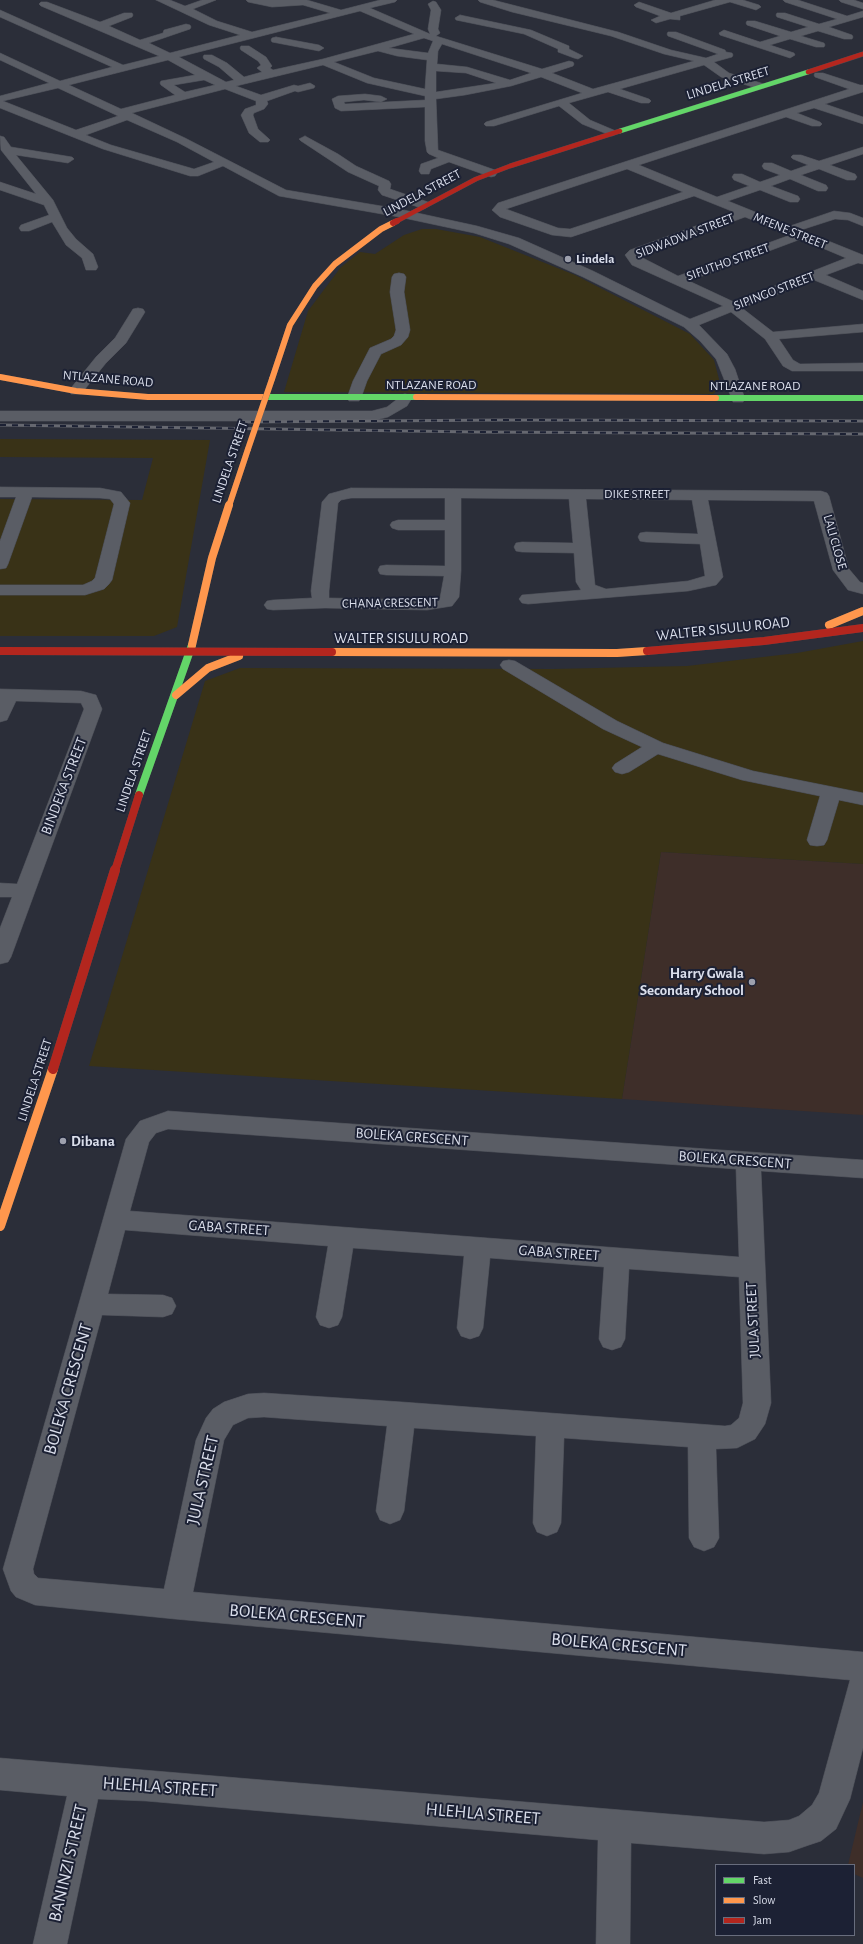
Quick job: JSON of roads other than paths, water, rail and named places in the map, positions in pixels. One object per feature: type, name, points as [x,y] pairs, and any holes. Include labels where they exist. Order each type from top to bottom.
[{"type":"street","points":[[60,0],[40,5],[100,26],[169,56],[226,85],[261,100],[294,88],[298,89],[310,86],[262,68],[267,66],[262,59],[241,50],[353,19],[342,12],[319,6],[272,4],[251,0]]},
{"type":"street","points":[[166,2],[184,4],[211,0]]},
{"type":"street","points":[[319,6],[335,0]]},
{"type":"street","points":[[0,99],[342,12],[393,0],[404,3]]},
{"type":"street","points":[[74,135],[124,115],[183,96],[440,33],[483,0],[515,10],[636,40],[675,54],[705,61],[725,75],[760,86]]},
{"type":"street","points":[[656,20],[726,0]]},
{"type":"street","points":[[733,0],[756,7]]},
{"type":"street","points":[[788,0],[863,23]]},
{"type":"street","points":[[844,0],[863,6]]},
{"type":"street","points":[[686,2],[721,14]]},
{"type":"street","points":[[184,4],[213,23],[250,35]]},
{"type":"street","points":[[433,4],[436,10],[433,29],[440,33],[478,52],[592,93]]},
{"type":"street","points":[[639,5],[685,20]]},
{"type":"street","points":[[361,8],[440,33]]},
{"type":"street","points":[[15,9],[0,13],[122,68]]},
{"type":"street","points":[[759,45],[863,14]]},
{"type":"street","points":[[100,26],[128,15]]},
{"type":"street","points":[[781,15],[848,36]]},
{"type":"street","points":[[236,30],[282,17]]},
{"type":"street","points":[[381,99],[363,97],[338,99],[341,108],[465,92],[511,83],[542,74],[569,62],[578,56],[562,50],[565,48],[527,32],[460,18]]},
{"type":"street","points":[[751,23],[820,45]]},
{"type":"street","points":[[522,41],[540,37],[576,24]]},
{"type":"street","points":[[139,43],[170,34],[169,31],[186,27]]},
{"type":"street","points":[[440,33],[433,51],[431,62],[430,141],[433,152],[491,173]]},
{"type":"street","points":[[724,33],[790,55]]},
{"type":"street","points":[[490,124],[608,88],[728,55],[672,34]]},
{"type":"street","points":[[200,36],[216,44]]},
{"type":"street","points":[[153,39],[164,43],[183,39]]},
{"type":"street","points":[[267,43],[319,48]]},
{"type":"street","points":[[378,47],[431,62],[467,70],[511,83],[521,88],[510,95]]},
{"type":"street","points":[[478,52],[497,48]]},
{"type":"street","points":[[182,63],[224,54]]},
{"type":"street","name":"LINDELA STREET","points":[[0,1226],[61,1044],[150,762],[190,652],[212,558],[248,448],[290,325],[315,286],[335,264],[359,244],[407,214],[491,173],[612,133],[863,54]]},
{"type":"street","points":[[0,56],[124,115],[181,140],[289,195],[407,214],[477,230],[514,241],[601,280],[689,324],[705,338],[722,357],[728,369],[738,399]]},
{"type":"street","points":[[208,57],[224,66],[242,81]]},
{"type":"street","points":[[324,62],[371,81],[431,97]]},
{"type":"street","points":[[183,96],[165,83],[224,66]]},
{"type":"street","points":[[819,75],[861,89]]},
{"type":"street","points":[[0,86],[18,94]]},
{"type":"street","points":[[608,88],[645,101]]},
{"type":"street","points":[[792,101],[830,99],[861,89]]},
{"type":"street","points":[[261,100],[262,104],[260,107],[249,111],[247,115],[253,130],[264,140]]},
{"type":"street","points":[[694,192],[578,232],[565,233],[504,214],[498,210],[502,206],[603,173],[628,161],[668,152],[727,133],[784,114],[811,101],[863,121]]},
{"type":"street","points":[[562,103],[586,122],[612,133]]},
{"type":"street","points":[[0,104],[14,111],[106,147],[180,170],[194,173],[224,162]]},
{"type":"street","points":[[763,109],[816,124]]},
{"type":"street","points":[[846,115],[863,109]]},
{"type":"street","points":[[0,115],[14,111]]},
{"type":"street","points":[[735,118],[777,129]]},
{"type":"street","points":[[709,128],[745,137]]},
{"type":"street","points":[[679,138],[715,147]]},
{"type":"street","points":[[305,140],[334,156],[352,169],[385,184],[384,190],[386,192],[424,205]]},
{"type":"street","points":[[716,201],[848,155],[861,143]]},
{"type":"street","points":[[650,147],[686,156]]},
{"type":"street","points":[[3,148],[68,160]]},
{"type":"street","points":[[3,148],[49,203],[71,242],[88,257],[91,267]]},
{"type":"street","points":[[833,149],[863,160]]},
{"type":"street","points":[[797,156],[851,177]]},
{"type":"street","points":[[426,171],[425,167],[450,158]]},
{"type":"street","name":"MFENE STREET","points":[[628,161],[694,192],[860,259]]},
{"type":"street","points":[[768,166],[822,188]]},
{"type":"street","points":[[589,167],[603,173]]},
{"type":"street","points":[[162,177],[180,170]]},
{"type":"street","points":[[557,177],[572,184]]},
{"type":"street","points":[[738,177],[794,199]]},
{"type":"street","points":[[0,186],[49,203]]},
{"type":"street","points":[[525,188],[538,194]]},
{"type":"street","points":[[645,196],[662,203]]},
{"type":"street","points":[[608,205],[629,214]]},
{"type":"street","name":"SIDWADWA STREET","points":[[744,213],[632,255],[633,260],[727,303],[770,336],[788,363],[797,368],[863,367]]},
{"type":"street","name":"SIFUTHO STREET","points":[[677,281],[795,233],[834,215],[850,217],[863,222]]},
{"type":"street","points":[[576,216],[597,225]]},
{"type":"street","points":[[25,228],[57,217]]},
{"type":"street","name":"SIPINGO STREET","points":[[689,324],[860,259]]},
{"type":"street","points":[[815,275],[863,296]]},
{"type":"street","points":[[354,398],[360,381],[375,351],[396,342],[401,337],[403,330],[397,292],[399,277]]},
{"type":"street","points":[[76,391],[101,360],[121,340],[138,312]]},
{"type":"street","points":[[856,315],[850,321],[856,329]]},
{"type":"street","points":[[770,336],[856,329]]},
{"type":"street","name":"NTLAZANE ROAD","points":[[0,377],[76,391],[148,396],[354,398],[863,398]]},
{"type":"street","points":[[0,416],[372,416],[383,414],[392,410],[402,403],[404,398]]},
{"type":"street","points":[[0,492],[100,493],[110,494],[119,499],[122,503],[104,580],[98,585],[85,590],[0,590]]},
{"type":"street","points":[[0,564],[26,492]]},
{"type":"street","name":"CHANA CRESCENT","points":[[273,605],[325,603],[427,605],[446,602],[450,597],[453,571],[453,494],[351,492],[335,497],[330,502],[320,592],[321,599],[325,603]]},
{"type":"street","name":"DIKE STREET","points":[[453,494],[821,496]]},
{"type":"street","points":[[577,494],[585,582],[588,588],[604,594]]},
{"type":"street","points":[[528,599],[688,586],[710,581],[714,577],[698,495]]},
{"type":"street","name":"LALI CLOSE","points":[[821,496],[841,570],[858,588],[863,602]]},
{"type":"street","points":[[398,525],[453,525]]},
{"type":"street","points":[[646,537],[707,539]]},
{"type":"street","points":[[522,547],[583,548]]},
{"type":"street","points":[[386,570],[453,571]]},
{"type":"street","name":"WALTER SISULU ROAD","points":[[802,635],[863,611]]},
{"type":"street","name":"WALTER SISULU ROAD","points":[[0,651],[617,653],[676,650],[764,641],[863,628]]},
{"type":"street","points":[[175,696],[208,668],[231,658],[253,652]]},
{"type":"street","points":[[509,665],[610,725],[656,747],[749,776],[831,794],[863,799]]},
{"type":"street","points":[[0,716],[5,695]]},
{"type":"street","name":"BINDEKA STREET","points":[[0,957],[93,709],[89,699],[81,697],[5,695]]},
{"type":"street","points":[[622,768],[656,747]]},
{"type":"street","points":[[817,840],[831,794]]},
{"type":"street","points":[[0,890],[25,891]]},
{"type":"street","name":"BOLEKA CRESCENT","points":[[863,1169],[168,1120],[156,1123],[148,1127],[138,1139],[18,1570],[19,1578],[26,1587],[35,1591],[863,1667]]},
{"type":"street","name":"JULA STREET","points":[[176,1605],[210,1440],[216,1426],[223,1417],[234,1410],[248,1406],[264,1405],[725,1438],[737,1436],[745,1432],[751,1424],[757,1403],[748,1161]]},
{"type":"street","name":"GABA STREET","points":[[116,1220],[751,1268]]},
{"type":"street","points":[[329,1317],[342,1237]]},
{"type":"street","points":[[470,1328],[478,1247]]},
{"type":"street","name":"GABA STREET","points":[[612,1338],[617,1257]]},
{"type":"street","name":"BOLEKA CRESCENT","points":[[92,1304],[162,1306]]},
{"type":"street","points":[[390,1511],[402,1414]]},
{"type":"street","points":[[547,1523],[550,1425]]},
{"type":"street","points":[[702,1436],[704,1538]]},
{"type":"street","name":"HLEHLA STREET","points":[[0,1774],[86,1782],[154,1785],[764,1838],[789,1836],[809,1829],[824,1817],[834,1799],[863,1686]]},
{"type":"street","name":"BANINZI STREET","points":[[50,1944],[86,1782]]},
{"type":"street","points":[[613,1944],[615,1825]]},
{"type":"railway","points":[[239,422],[504,420],[863,421]]},
{"type":"railway","points":[[0,425],[478,432],[863,434]]},
{"type":"place","name":"Lindela","points":[[568,259]]},
{"type":"place","name":"Harry Gwala Secondary School","points":[[752,982]]},
{"type":"place","name":"Dibana","points":[[63,1141]]}]
